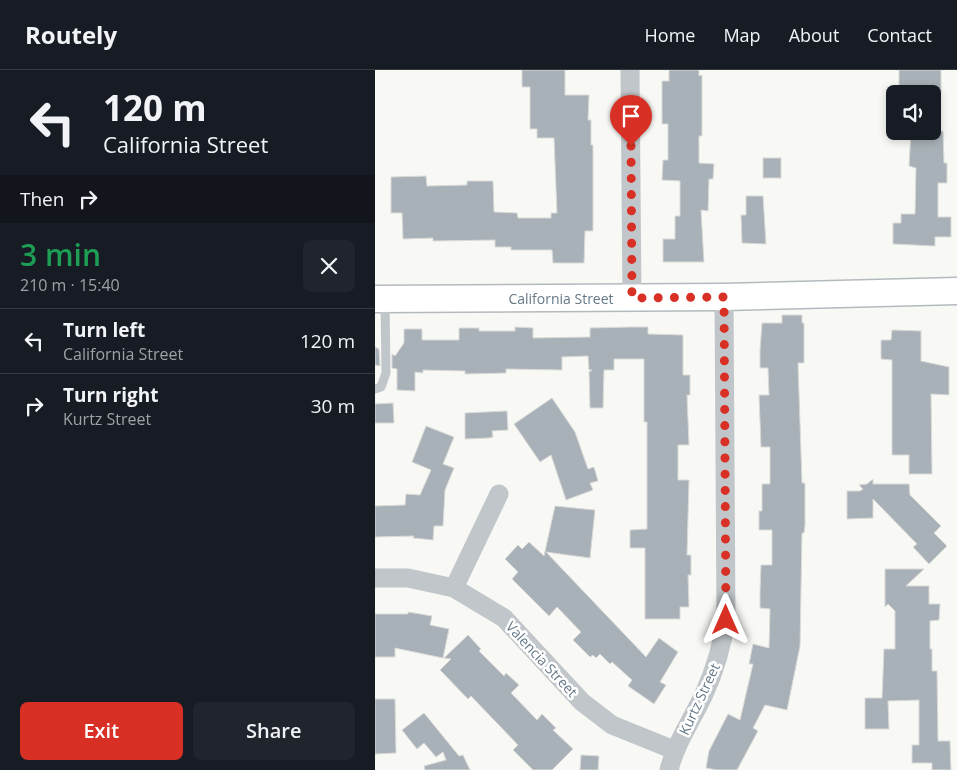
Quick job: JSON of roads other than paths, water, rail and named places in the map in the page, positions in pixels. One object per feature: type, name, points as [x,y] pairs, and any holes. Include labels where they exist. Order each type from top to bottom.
[{"type":"main road","name":"California Street","points":[[380,299],[724,297],[957,291]]},
{"type":"street","points":[[630,70],[632,298]]},
{"type":"street","name":"Kurtz Street","points":[[669,770],[674,750],[705,694],[723,645],[726,620],[724,297]]},
{"type":"street","points":[[454,588],[499,494]]},
{"type":"street","name":"Valencia Street","points":[[375,578],[408,578],[454,588],[504,618],[582,702],[612,725],[674,750]]},
{"type":"lane","points":[[375,389],[381,387],[386,373],[380,299]]}]
